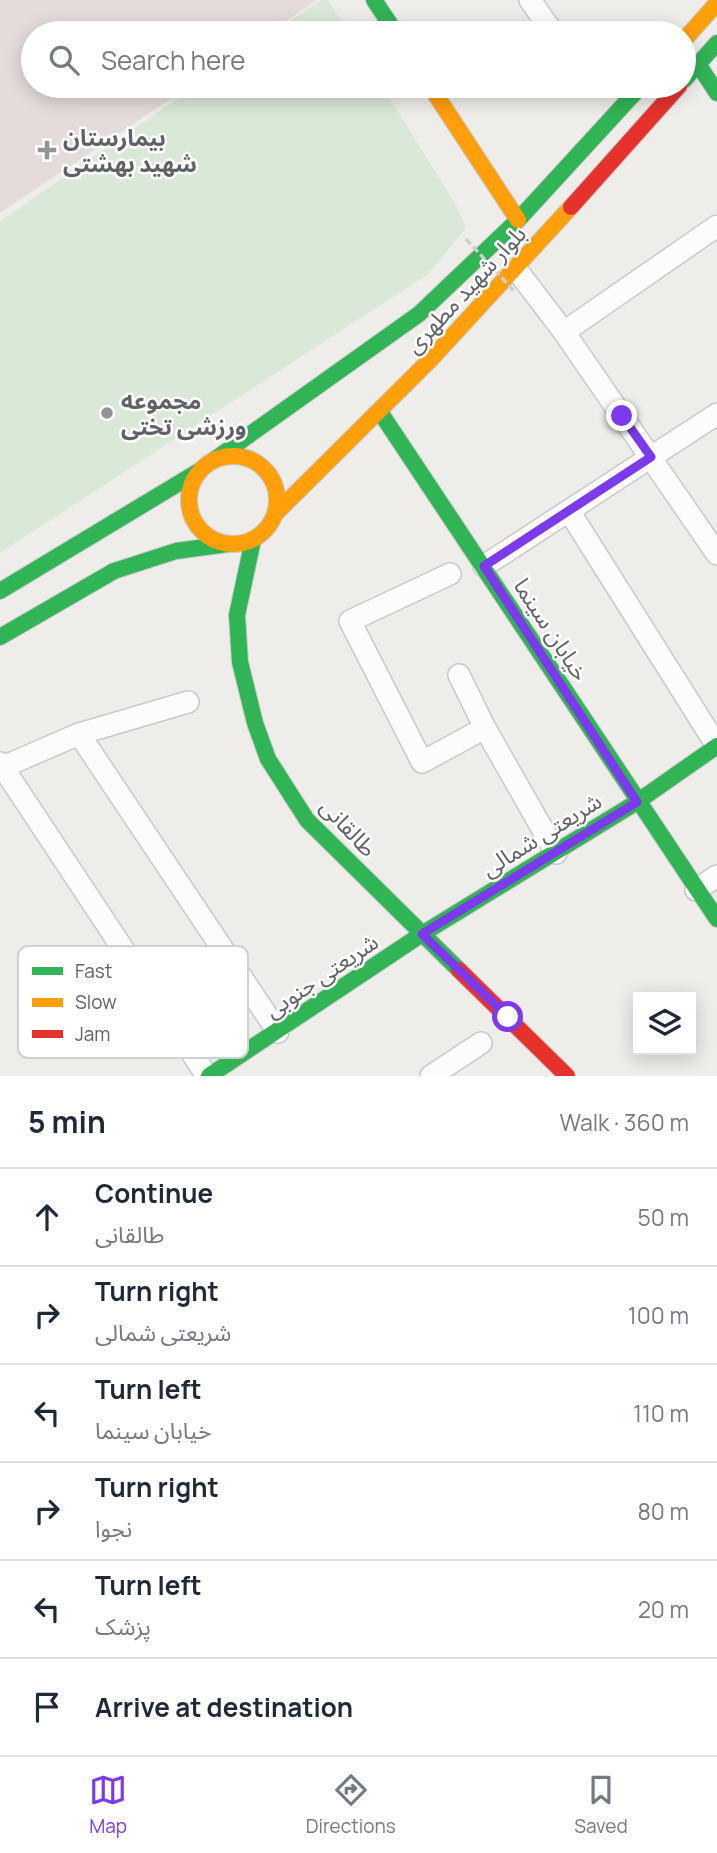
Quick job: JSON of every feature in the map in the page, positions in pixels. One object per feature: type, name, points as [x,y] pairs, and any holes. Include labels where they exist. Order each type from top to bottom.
[{"type":"main road","points":[[374,0],[388,21]]},
{"type":"main road","points":[[696,66],[717,43]]},
{"type":"main road","points":[[698,64],[717,93]]},
{"type":"main road","points":[[438,98],[518,220]]},
{"type":"main road","name":"بلوار شهید مطهری","points":[[214,460],[419,314],[518,220],[630,98]]},
{"type":"main road","name":"بلوار شهید مطهری","points":[[275,514],[380,412],[516,269],[667,98]]},
{"type":"main road","name":"خیابان سینما","points":[[380,412],[717,919]]},
{"type":"main road","points":[[0,591],[106,529],[214,460],[231,456],[247,458],[262,467],[272,481],[277,497],[275,514],[267,529],[253,540],[176,551],[114,571],[0,636]]},
{"type":"main road","points":[[199,471],[190,486],[188,503],[193,520],[204,534],[228,544]]},
{"type":"main road","name":"طالقانی","points":[[253,540],[237,615],[240,662],[255,723],[268,759],[307,820],[567,1076]]},
{"type":"main road","name":"شریعتی شمالی","points":[[422,934],[637,802],[717,746]]},
{"type":"main road","name":"شریعتی جنوبی","points":[[248,1051],[422,934]]},
{"type":"main road","name":"شریعتی جنوبی","points":[[208,1076],[237,1058]]},
{"type":"street","points":[[530,0],[545,21]]},
{"type":"street","points":[[564,332],[717,226]]},
{"type":"street","points":[[516,269],[564,332],[651,457],[710,528],[717,554]]},
{"type":"street","points":[[484,566],[717,414]]},
{"type":"street","points":[[569,511],[717,746]]},
{"type":"street","points":[[450,575],[349,621],[422,762],[485,728]]},
{"type":"street","points":[[459,675],[485,728],[556,852]]},
{"type":"street","points":[[121,946],[1,765],[79,734],[188,702]]},
{"type":"street","points":[[79,734],[221,946]]},
{"type":"street","points":[[696,890],[717,876]]},
{"type":"street","points":[[248,987],[278,1032]]},
{"type":"street","points":[[431,1076],[481,1042]]},
{"type":"street","points":[[196,1058],[208,1076]]},
{"type":"path","points":[[466,239],[514,292]]},
{"type":"shaded area","name":"بیمارستان شهید بهشتی","points":[[0,0],[317,0],[286,21],[21,21],[21,98],[172,98],[0,213]]},
{"type":"green space","points":[[321,0],[328,0],[341,21],[290,21]]},
{"type":"green space","name":"مجموعه ورزشی تختی","points":[[179,98],[389,98],[456,205],[466,228],[428,274],[0,553],[0,221]]},
{"type":"traffic: fast","points":[[374,0],[388,21]]},
{"type":"traffic: fast","points":[[696,67],[717,43]]},
{"type":"traffic: fast","points":[[698,64],[717,93]]},
{"type":"traffic: fast","points":[[214,460],[419,314],[518,220],[630,98]]},
{"type":"traffic: fast","points":[[380,412],[717,919]]},
{"type":"traffic: fast","points":[[0,591],[199,471]]},
{"type":"traffic: fast","points":[[253,540],[237,615],[240,662],[255,723],[268,759],[307,820],[459,970]]},
{"type":"traffic: fast","points":[[0,637],[114,571],[176,551],[228,544]]},
{"type":"traffic: fast","points":[[248,1050],[422,934],[637,802],[717,746]]},
{"type":"traffic: fast","points":[[209,1076],[236,1058]]},
{"type":"traffic: slow","points":[[696,27],[717,3]]},
{"type":"traffic: slow","points":[[438,98],[518,220]]},
{"type":"traffic: slow","points":[[275,514],[432,358],[571,207]]},
{"type":"traffic: slow","points":[[233,456],[250,460],[264,469],[273,483],[277,500],[273,517],[264,531],[250,540],[233,544],[216,540],[202,531],[193,517],[189,500],[193,483],[202,469],[216,460],[233,456]]},
{"type":"traffic: jam","points":[[571,207],[668,98]]},
{"type":"traffic: jam","points":[[459,970],[567,1076]]},
{"type":"place","name":"بیمارستان شهید بهشتی","points":[[47,150]]},
{"type":"place","name":"مجموعه ورزشی تختی","points":[[107,413]]},
{"type":"route","points":[[508,1017],[422,934],[637,802],[484,566],[651,457],[622,416]]}]
